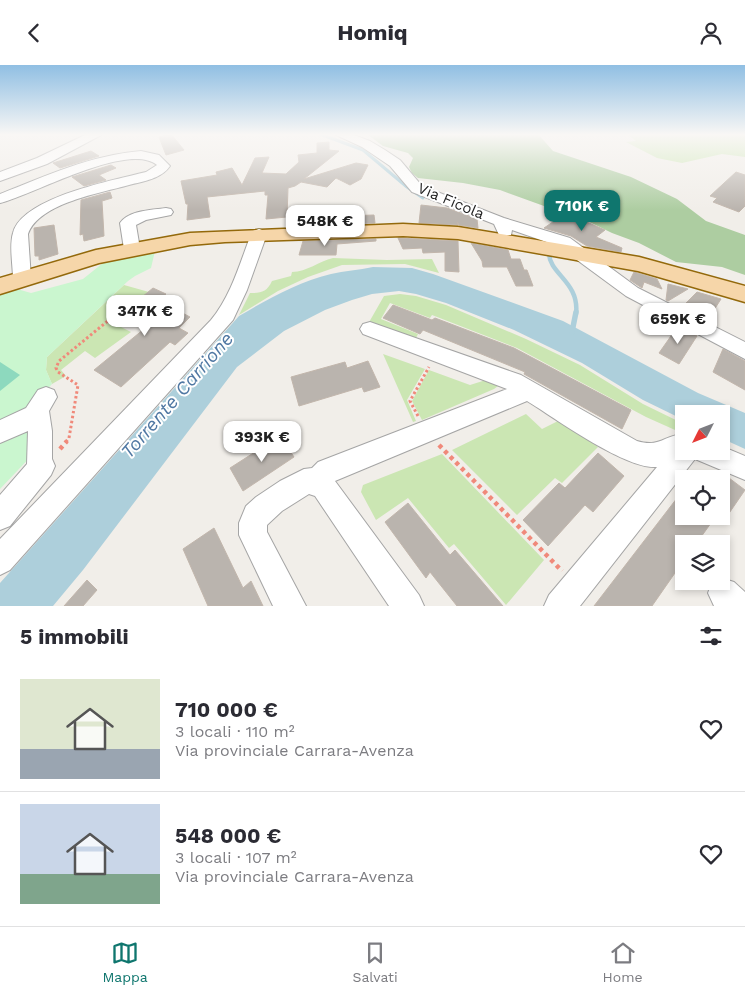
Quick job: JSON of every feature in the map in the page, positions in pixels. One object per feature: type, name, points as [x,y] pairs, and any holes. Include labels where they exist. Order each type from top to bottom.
[{"type":"main road","points":[[0,286],[132,249],[190,239],[403,230],[458,233],[501,230],[581,253],[658,269],[745,294]]},
{"type":"street","points":[[0,177],[46,159]]},
{"type":"street","points":[[0,199],[95,162],[107,159]]},
{"type":"street","points":[[22,279],[20,234],[23,226],[30,219],[43,209],[72,196],[151,175],[164,166],[156,159]]},
{"type":"street","name":"Via Ficola","points":[[390,159],[417,189],[501,230]]},
{"type":"street","points":[[132,249],[128,223],[142,216],[166,212]]},
{"type":"street","points":[[0,560],[210,335],[226,315],[238,290],[259,235]]},
{"type":"street","points":[[581,253],[632,292],[745,351]]},
{"type":"street","points":[[370,329],[513,381],[626,448],[642,455],[659,455],[675,446]]},
{"type":"street","points":[[316,482],[327,471],[529,390]]},
{"type":"street","points":[[0,432],[41,406],[39,461],[42,466],[0,516]]},
{"type":"street","points":[[568,596],[679,460]]},
{"type":"street","points":[[725,460],[745,468]]},
{"type":"street","points":[[290,606],[253,535],[252,526],[256,516],[263,509],[300,484],[309,481],[316,482],[324,487],[408,606]]},
{"type":"path","points":[[42,466],[69,438],[78,391],[78,385],[58,372],[56,368],[59,361],[109,320]]},
{"type":"path","points":[[436,354],[410,401],[426,431],[568,596]]},
{"type":"green space","points":[[412,159],[578,159],[631,177],[677,199],[706,221],[745,235],[745,275],[722,267],[676,262],[639,243],[612,233],[569,212],[544,206],[500,190],[463,183],[418,178],[409,167]]},
{"type":"green space","points":[[663,159],[699,159],[682,163]]},
{"type":"green space","points":[[155,251],[151,268],[128,281],[47,357],[46,370],[52,384],[38,399],[36,451],[0,489],[0,290],[10,287],[31,293],[83,279],[103,263]]},
{"type":"green space","points":[[333,258],[432,259],[439,273],[405,264],[342,265],[308,277],[278,291],[239,315],[250,293],[263,291],[268,288],[272,281],[291,276],[292,272],[303,270]]},
{"type":"green space","points":[[124,285],[149,292],[111,322],[131,332],[95,358],[85,351],[61,370],[66,376],[52,384],[46,370],[47,357]]},
{"type":"green space","points":[[400,294],[416,296],[446,305],[526,339],[580,365],[643,404],[675,420],[675,430],[646,417],[517,348],[432,315],[430,318],[390,303],[381,319],[418,334],[415,340],[368,324],[384,296]]},
{"type":"green space","points":[[383,354],[425,369],[407,400],[416,421],[413,422]]},
{"type":"green space","points":[[0,362],[20,375],[0,391]]},
{"type":"green space","points":[[429,370],[470,385],[489,379],[497,382],[498,386],[422,420],[412,401]]},
{"type":"green space","points":[[526,414],[542,429],[560,420],[598,447],[562,483],[555,478],[517,515],[452,450]]},
{"type":"green space","points":[[442,454],[544,560],[506,605],[454,544],[449,548],[408,498],[376,520],[361,492],[363,485]]},
{"type":"water","name":"Torrente Carrione","points":[[373,267],[412,268],[433,274],[563,321],[698,393],[726,405],[675,405],[675,416],[643,400],[582,363],[514,330],[446,303],[416,294],[399,291],[372,294],[325,310],[284,331],[237,367],[83,570],[53,606],[0,606],[0,583],[239,316],[295,286],[331,274]]},
{"type":"water","points":[[730,407],[745,413],[745,449],[730,442]]},
{"type":"building","points":[[65,159],[88,159],[60,168],[53,163]]},
{"type":"building","points":[[254,159],[268,159],[262,173],[286,174],[299,162],[299,159],[329,159],[304,179],[356,163],[368,165],[361,179],[350,185],[336,178],[327,187],[301,182],[288,188],[287,217],[266,219],[268,195],[265,195],[265,191],[207,197],[210,217],[187,220],[188,204],[186,204],[181,181],[217,175],[216,172],[232,168],[242,185]]},
{"type":"building","points":[[111,165],[116,168],[99,175],[106,180],[84,186],[72,177]]},
{"type":"building","points":[[736,172],[745,175],[745,206],[739,212],[713,202],[717,198],[710,196]]},
{"type":"building","points":[[110,192],[112,198],[102,201],[104,236],[84,241],[83,234],[80,235],[81,200]]},
{"type":"building","points":[[421,205],[447,208],[477,219],[478,228],[459,225],[457,222],[458,225],[419,223]]},
{"type":"building","points":[[327,212],[344,212],[344,216],[374,215],[375,223],[326,225]]},
{"type":"building","points":[[566,213],[605,230],[596,237],[622,248],[621,252],[587,246],[571,236],[544,228]]},
{"type":"building","points":[[54,225],[58,254],[39,260],[39,256],[35,256],[34,228]]},
{"type":"building","points":[[398,238],[458,241],[459,272],[445,271],[445,252],[423,253],[422,248],[403,249]]},
{"type":"building","points":[[376,239],[376,241],[337,244],[336,255],[299,255],[303,241]]},
{"type":"building","points":[[471,243],[508,250],[511,259],[520,259],[524,270],[527,270],[533,286],[516,286],[507,267],[483,267],[482,261]]},
{"type":"building","points":[[634,272],[657,279],[662,289],[644,282],[642,288],[630,280]]},
{"type":"building","points":[[668,284],[688,289],[668,301],[666,300]]},
{"type":"building","points":[[153,288],[166,294],[158,300],[190,317],[179,328],[188,333],[175,345],[170,342],[121,387],[94,370],[144,329],[130,321],[128,322],[120,315]]},
{"type":"building","points":[[697,292],[721,299],[707,321],[688,311],[693,305],[686,303]]},
{"type":"building","points":[[393,305],[432,320],[435,318],[514,348],[631,410],[622,429],[524,374],[525,372],[423,330],[420,334],[383,318]]},
{"type":"building","points":[[678,326],[697,336],[679,364],[659,353]]},
{"type":"building","points":[[723,349],[745,361],[745,390],[713,372]]},
{"type":"building","points":[[368,361],[380,387],[364,392],[362,387],[299,406],[291,377],[345,362],[347,368]]},
{"type":"building","points":[[280,436],[294,457],[243,491],[230,468]]},
{"type":"building","points":[[598,453],[624,476],[593,512],[585,505],[548,546],[523,520],[559,483],[565,488]]},
{"type":"building","points":[[730,479],[745,490],[730,512]]},
{"type":"building","points":[[675,501],[675,525],[710,525],[702,535],[675,535],[675,573],[652,606],[594,606]]},
{"type":"building","points":[[408,503],[450,555],[455,550],[503,606],[457,606],[430,572],[426,578],[385,522]]},
{"type":"building","points":[[214,528],[243,588],[251,581],[263,606],[208,606],[183,549]]},
{"type":"building","points":[[87,580],[97,590],[83,606],[64,606]]},
{"type":"waterway","points":[[374,159],[423,198]]},
{"type":"waterway","points":[[549,253],[554,267],[573,294],[576,312]]},
{"type":"waterway","points":[[572,332],[576,312]]}]
